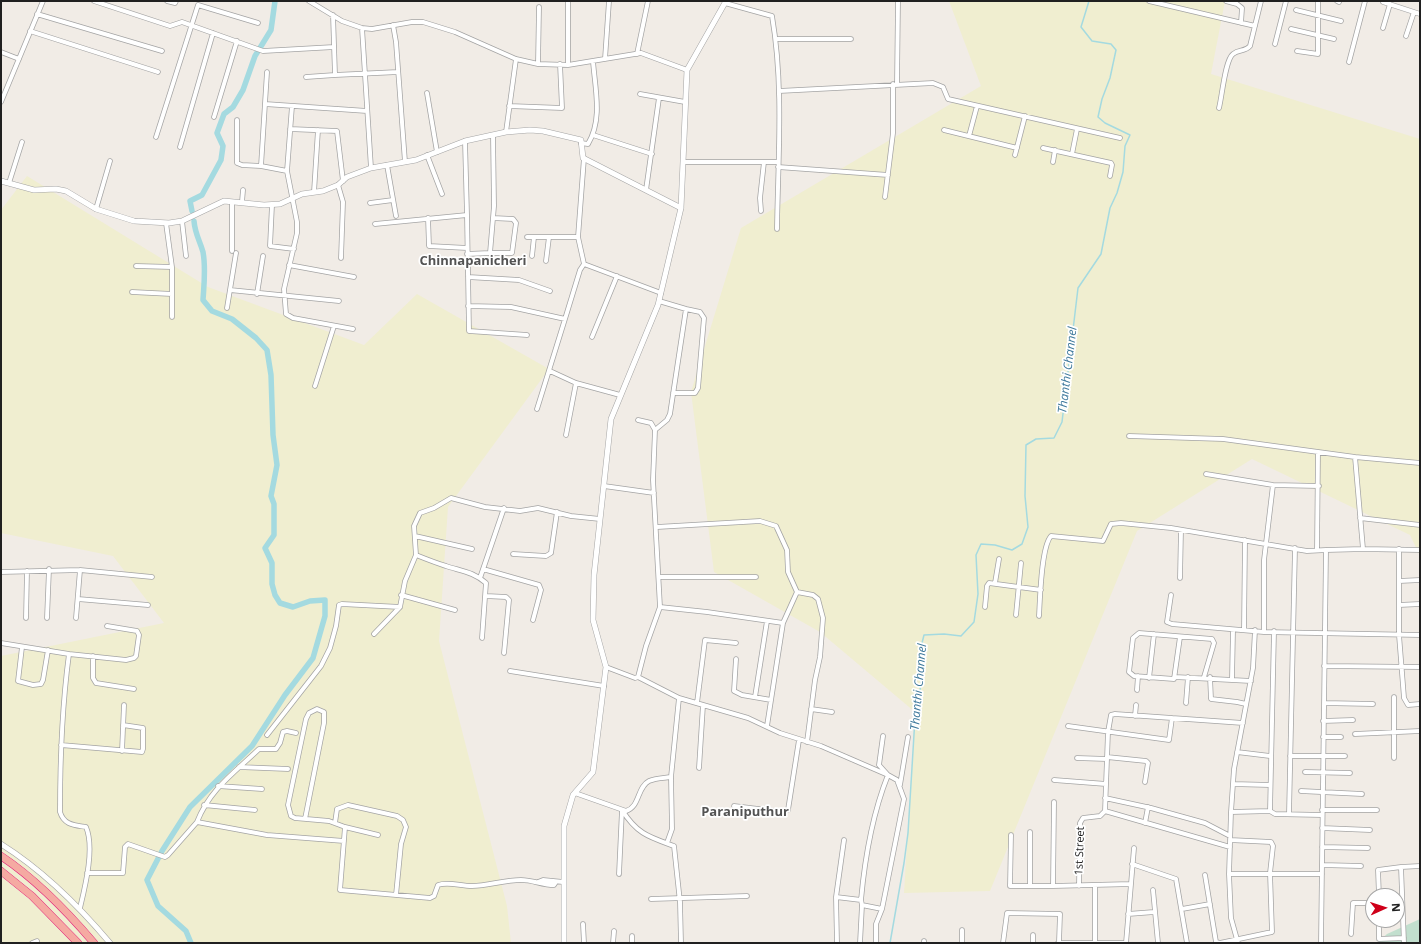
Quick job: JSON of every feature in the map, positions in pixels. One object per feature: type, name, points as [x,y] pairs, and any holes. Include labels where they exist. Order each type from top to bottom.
[{"type":"highway","points":[[1,856],[16,865],[64,908],[94,943]]},
{"type":"highway","points":[[1,871],[32,896],[78,943]]},
{"type":"street","points":[[2,99],[37,14],[44,1]]},
{"type":"street","points":[[94,1],[170,26],[182,22],[263,51],[334,47]]},
{"type":"street","points":[[167,1],[175,3],[176,1]]},
{"type":"street","points":[[309,1],[342,21],[362,28],[372,29],[423,22],[455,32],[516,59],[538,64],[568,64],[641,53],[687,70]]},
{"type":"street","points":[[568,1],[568,64]]},
{"type":"street","points":[[605,59],[609,1]]},
{"type":"street","points":[[637,54],[648,1]]},
{"type":"street","points":[[885,197],[893,133],[898,1]]},
{"type":"street","points":[[1149,1],[1255,26]]},
{"type":"street","points":[[1226,1],[1237,4],[1242,8],[1241,23]]},
{"type":"street","points":[[1219,108],[1229,58],[1236,52],[1245,50],[1250,46],[1261,1]]},
{"type":"street","points":[[1274,44],[1286,1]]},
{"type":"street","points":[[1297,51],[1318,54],[1318,1]]},
{"type":"street","points":[[1348,62],[1365,1]]},
{"type":"street","points":[[564,943],[564,826],[575,793],[593,772],[606,667],[593,620],[594,575],[611,419],[659,301],[681,208],[687,70],[725,2],[772,16],[776,39],[779,91],[777,229]]},
{"type":"street","points":[[1383,2],[1420,14]]},
{"type":"street","points":[[1383,28],[1390,4]]},
{"type":"street","points":[[156,137],[198,5],[258,23]]},
{"type":"street","points":[[538,64],[539,7]]},
{"type":"street","points":[[1296,10],[1341,22]]},
{"type":"street","points":[[1406,36],[1414,12]]},
{"type":"street","points":[[37,14],[162,51]]},
{"type":"street","points":[[333,15],[335,75]]},
{"type":"street","points":[[393,25],[405,162]]},
{"type":"street","points":[[362,28],[370,168]]},
{"type":"street","points":[[1292,29],[1334,39]]},
{"type":"street","points":[[30,31],[158,72]]},
{"type":"street","points":[[180,147],[213,33]]},
{"type":"street","points":[[776,39],[850,39]]},
{"type":"street","points":[[214,117],[237,41]]},
{"type":"street","points":[[1,52],[19,59]]},
{"type":"street","points":[[506,132],[516,59]]},
{"type":"street","points":[[581,143],[588,144],[594,135],[598,111],[593,61]]},
{"type":"street","points":[[510,106],[562,108],[560,64]]},
{"type":"street","points":[[261,166],[267,72]]},
{"type":"street","points":[[306,77],[398,72]]},
{"type":"street","points":[[779,91],[932,83],[943,87],[948,100],[1120,138]]},
{"type":"street","points":[[427,93],[437,152]]},
{"type":"street","points":[[640,94],[685,102]]},
{"type":"street","points":[[646,190],[660,98]]},
{"type":"street","points":[[265,104],[367,111]]},
{"type":"street","points":[[292,106],[287,171],[297,222],[294,249],[284,296],[284,307],[286,314],[289,316],[353,329]]},
{"type":"street","points":[[969,136],[977,106]]},
{"type":"street","points":[[1015,155],[1025,116]]},
{"type":"street","points":[[237,120],[237,163],[287,171]]},
{"type":"street","points":[[290,129],[335,129],[339,133],[343,181]]},
{"type":"street","points":[[1072,154],[1077,129]]},
{"type":"street","points":[[314,192],[318,130]]},
{"type":"street","points":[[1,181],[34,190],[56,189],[66,191],[96,209],[134,221],[166,223],[182,221],[224,201],[272,205],[302,194],[323,191],[338,185],[347,177],[370,168],[405,162],[465,141],[506,132],[530,130],[543,131],[581,140],[584,158],[578,237],[584,264],[580,270],[550,371],[536,409]]},
{"type":"street","points":[[944,130],[1017,148]]},
{"type":"street","points":[[490,253],[493,218],[493,135]]},
{"type":"street","points":[[594,135],[652,154]]},
{"type":"street","points":[[465,141],[468,329],[470,332],[527,335]]},
{"type":"street","points":[[9,183],[22,142]]},
{"type":"street","points":[[1043,148],[1111,163],[1110,176]]},
{"type":"street","points":[[1053,162],[1055,150]]},
{"type":"street","points":[[428,155],[442,194]]},
{"type":"street","points":[[584,158],[681,208]]},
{"type":"street","points":[[96,209],[110,161]]},
{"type":"street","points":[[683,162],[778,162]]},
{"type":"street","points":[[761,211],[760,198],[764,162]]},
{"type":"street","points":[[387,165],[396,216]]},
{"type":"street","points":[[778,167],[888,175]]},
{"type":"street","points":[[338,185],[343,202],[341,258]]},
{"type":"street","points":[[242,202],[243,190]]},
{"type":"street","points":[[370,203],[393,200]]},
{"type":"street","points":[[228,308],[234,252],[232,202]]},
{"type":"street","points":[[272,205],[270,246],[294,249]]},
{"type":"street","points":[[375,224],[467,215]]},
{"type":"street","points":[[428,218],[429,246],[467,248]]},
{"type":"street","points":[[467,254],[512,253],[516,223],[513,219],[493,218]]},
{"type":"street","points":[[182,221],[186,256]]},
{"type":"street","points":[[166,223],[172,267],[172,317]]},
{"type":"street","points":[[527,237],[578,237]]},
{"type":"street","points":[[532,256],[534,237]]},
{"type":"street","points":[[546,261],[549,237]]},
{"type":"street","points":[[257,294],[263,256]]},
{"type":"street","points":[[584,264],[661,293]]},
{"type":"street","points":[[290,265],[354,277]]},
{"type":"street","points":[[136,266],[172,267]]},
{"type":"street","points":[[592,337],[617,276]]},
{"type":"street","points":[[468,277],[514,279],[550,291]]},
{"type":"street","points":[[230,290],[257,294],[339,301]]},
{"type":"street","points":[[132,292],[172,294]]},
{"type":"street","points":[[659,301],[700,312],[704,318],[698,388],[695,392],[673,394]]},
{"type":"street","points":[[468,306],[511,307],[565,319]]},
{"type":"street","points":[[655,430],[667,420],[673,394],[686,309]]},
{"type":"street","points":[[315,386],[334,326]]},
{"type":"street","points":[[550,371],[576,383],[620,395]]},
{"type":"street","points":[[566,435],[576,383]]},
{"type":"street","points":[[638,420],[651,423],[655,430],[653,480],[657,527],[660,607],[646,646],[638,677]]},
{"type":"street","points":[[1129,436],[1223,439],[1355,457],[1420,463]]},
{"type":"street","points":[[1317,550],[1318,452]]},
{"type":"street","points":[[1355,457],[1363,549]]},
{"type":"street","points":[[1206,474],[1273,485],[1318,486]]},
{"type":"street","points":[[1264,632],[1264,560],[1273,485]]},
{"type":"street","points":[[604,486],[654,493]]},
{"type":"street","points":[[374,634],[400,607],[401,595],[405,581],[416,556],[414,526],[420,513],[434,508],[451,498],[485,507],[520,511],[538,508],[600,519]]},
{"type":"street","points":[[480,578],[504,508]]},
{"type":"street","points":[[513,554],[546,556],[551,553],[557,512]]},
{"type":"street","points":[[1360,518],[1420,525]]},
{"type":"street","points":[[657,527],[760,522],[776,526],[787,550],[788,572],[797,592],[783,623],[767,726]]},
{"type":"street","points":[[1039,616],[1047,545],[1051,536],[1103,541],[1111,524],[1114,522],[1182,530],[1295,548],[1317,550],[1420,550]]},
{"type":"street","points":[[1180,578],[1182,530]]},
{"type":"street","points":[[415,536],[472,549]]},
{"type":"street","points":[[1244,630],[1245,540]]},
{"type":"street","points":[[1289,814],[1295,548]]},
{"type":"street","points":[[1399,549],[1401,667],[1406,704],[1411,706],[1420,704]]},
{"type":"street","points":[[1321,943],[1326,550]]},
{"type":"street","points":[[416,556],[448,567],[462,569],[480,578],[486,583],[482,638]]},
{"type":"street","points":[[995,583],[999,559]]},
{"type":"street","points":[[1016,615],[1021,562]]},
{"type":"street","points":[[47,618],[49,569]]},
{"type":"street","points":[[1,572],[49,569],[80,570],[152,577]]},
{"type":"street","points":[[483,569],[539,586],[541,590],[533,620]]},
{"type":"street","points":[[76,618],[80,570]]},
{"type":"street","points":[[26,618],[28,571]]},
{"type":"street","points":[[659,577],[756,577]]},
{"type":"street","points":[[1399,581],[1420,580]]},
{"type":"street","points":[[984,607],[987,586],[989,583],[1041,590]]},
{"type":"street","points":[[797,592],[813,595],[818,599],[823,618],[820,657],[815,680],[807,742]]},
{"type":"street","points":[[401,595],[455,610]]},
{"type":"street","points":[[486,596],[506,597],[509,600],[504,653]]},
{"type":"street","points":[[1171,596],[1167,622],[1168,624],[1233,630],[1255,630],[1264,632],[1293,631],[1420,635]]},
{"type":"street","points":[[78,599],[148,605]]},
{"type":"street","points":[[1399,605],[1420,604]]},
{"type":"street","points":[[267,735],[321,666],[330,648],[336,626],[339,605],[400,607]]},
{"type":"street","points":[[660,607],[783,623]]},
{"type":"street","points":[[755,697],[767,621]]},
{"type":"street","points":[[1,643],[69,654],[126,660],[134,658],[136,656],[139,635],[137,631],[107,626]]},
{"type":"street","points":[[1232,679],[1233,630]]},
{"type":"street","points":[[1237,941],[1231,918],[1229,874],[1231,812],[1237,752],[1254,668],[1255,630]]},
{"type":"street","points":[[1270,811],[1270,756],[1274,631]]},
{"type":"street","points":[[1180,637],[1175,676],[1173,680],[1149,678],[1132,674],[1129,669],[1132,638],[1139,633],[1212,639],[1214,641],[1204,677]]},
{"type":"street","points":[[1149,678],[1154,634]]},
{"type":"street","points":[[697,703],[705,640],[736,643]]},
{"type":"street","points":[[22,646],[18,681],[33,685],[41,684],[48,650]]},
{"type":"street","points":[[69,654],[64,691],[61,745],[60,812],[62,819],[67,823],[86,827],[88,832],[87,873],[80,908]]},
{"type":"street","points":[[93,656],[93,678],[96,683],[134,689]]},
{"type":"street","points":[[736,659],[734,690],[742,695],[772,700]]},
{"type":"street","points":[[1324,666],[1420,667]]},
{"type":"street","points":[[606,667],[634,678],[638,677],[679,698],[724,710],[767,726],[898,780],[904,799],[882,909],[876,924],[876,943]]},
{"type":"street","points":[[510,671],[604,686]]},
{"type":"street","points":[[1137,690],[1138,676]]},
{"type":"street","points":[[1175,676],[1210,677],[1251,681]]},
{"type":"street","points":[[1186,703],[1188,677]]},
{"type":"street","points":[[1210,677],[1210,699],[1246,704]]},
{"type":"street","points":[[1394,697],[1394,758]]},
{"type":"street","points":[[667,843],[672,829],[671,777],[679,698]]},
{"type":"street","points":[[1324,703],[1372,704]]},
{"type":"street","points":[[699,768],[703,705]]},
{"type":"street","points":[[1135,716],[1136,705]]},
{"type":"street","points":[[122,751],[124,706]]},
{"type":"street","points":[[305,819],[324,723],[324,712],[317,709],[309,713],[306,719],[288,805],[291,816],[295,818],[335,823],[378,835]]},
{"type":"street","points":[[811,709],[832,712]]},
{"type":"street","points":[[1230,847],[1105,811],[1108,732],[1111,715],[1243,723]]},
{"type":"street","points":[[1068,726],[1169,740],[1172,718]]},
{"type":"street","points":[[1324,721],[1353,720]]},
{"type":"street","points":[[61,745],[122,751],[143,751],[144,731],[142,727],[123,725]]},
{"type":"street","points":[[87,873],[123,873],[125,847],[128,844],[165,857],[172,853],[197,822],[204,805],[218,786],[259,749],[278,747],[283,732],[287,731],[296,733]]},
{"type":"street","points":[[1355,734],[1420,731]]},
{"type":"street","points":[[883,736],[879,765],[888,775]]},
{"type":"street","points":[[900,785],[908,737]]},
{"type":"street","points":[[1323,737],[1341,737]]},
{"type":"street","points":[[734,806],[783,812],[788,810],[799,740]]},
{"type":"street","points":[[1237,752],[1270,756]]},
{"type":"street","points":[[1290,756],[1345,756]]},
{"type":"street","points":[[1077,758],[1107,758],[1146,761],[1148,763],[1145,782]]},
{"type":"street","points":[[239,767],[288,769]]},
{"type":"street","points":[[1304,772],[1323,774],[1350,773]]},
{"type":"street","points":[[860,943],[866,851],[874,816],[888,775]]},
{"type":"street","points":[[622,810],[633,807],[646,782],[671,777]]},
{"type":"street","points":[[1054,780],[1106,784]]},
{"type":"street","points":[[1233,784],[1270,785]]},
{"type":"street","points":[[218,786],[262,789]]},
{"type":"street","points":[[1301,791],[1362,794]]},
{"type":"street","points":[[575,793],[622,810],[637,829],[650,838],[674,846],[679,897],[681,943]]},
{"type":"street","points":[[1105,798],[1148,807],[1205,823],[1230,838],[1271,842],[1270,873],[1272,932],[1237,941],[1216,943],[1205,875]]},
{"type":"street","points":[[1053,886],[1054,802]]},
{"type":"street","points":[[204,805],[255,810]]},
{"type":"street","points":[[335,823],[337,809],[348,805],[397,816],[404,820],[406,827],[401,844],[396,895]]},
{"type":"street","points":[[1145,823],[1148,807]]},
{"type":"street","points":[[619,874],[622,810]]},
{"type":"street","points":[[1322,810],[1377,810]]},
{"type":"street","name":"1st Street","points":[[1079,886],[1080,823],[1083,818],[1100,816],[1105,811]]},
{"type":"street","points":[[1231,812],[1270,811],[1275,814],[1322,815]]},
{"type":"street","points":[[197,822],[267,835],[344,841]]},
{"type":"street","points":[[345,827],[340,890],[430,898],[434,896],[438,885],[444,883],[474,886],[509,880],[538,882],[543,880],[554,880],[556,882],[564,882]]},
{"type":"street","points":[[1322,828],[1370,830]]},
{"type":"street","points":[[1030,832],[1030,886]]},
{"type":"street","points":[[1011,835],[1010,886],[1131,884]]},
{"type":"street","points":[[837,943],[836,897],[844,840]]},
{"type":"street","points":[[1,844],[52,882],[80,908],[110,943]]},
{"type":"street","points":[[1322,847],[1368,848]]},
{"type":"street","points":[[1003,943],[1007,914],[1060,914],[1058,942],[1126,943],[1134,848]]},
{"type":"street","points":[[1132,864],[1176,879],[1187,943]]},
{"type":"street","points":[[1322,865],[1361,866]]},
{"type":"street","points":[[1378,888],[1378,870],[1420,866]]},
{"type":"street","points":[[1401,867],[1404,943]]},
{"type":"street","points":[[1229,874],[1322,874]]},
{"type":"street","points":[[1094,942],[1095,885]]},
{"type":"street","points":[[1152,890],[1158,943]]},
{"type":"street","points":[[651,899],[747,896]]},
{"type":"street","points":[[836,897],[862,902],[882,909]]},
{"type":"street","points":[[1351,934],[1353,903],[1365,903]]},
{"type":"street","points":[[1182,909],[1210,904]]},
{"type":"street","points":[[1128,914],[1154,912]]},
{"type":"street","points":[[583,924],[584,943]]},
{"type":"street","points":[[1379,928],[1379,939],[1404,938]]},
{"type":"street","points":[[962,930],[962,943]]},
{"type":"street","points":[[613,943],[614,931]]},
{"type":"street","points":[[1033,935],[1033,943]]},
{"type":"street","points":[[632,936],[632,943]]},
{"type":"street","points":[[32,943],[37,942]]},
{"type":"shaded area","points":[[949,1],[1225,1],[1211,74],[1420,139],[1420,556],[1410,535],[1252,459],[1137,531],[990,891],[904,893],[915,712],[820,632],[714,572],[691,392],[741,228],[981,86]]},
{"type":"shaded area","points":[[27,176],[208,287],[364,345],[417,294],[549,369],[448,507],[439,641],[507,906],[511,943],[1,943],[1,656],[164,623],[113,556],[1,533],[1,210]]},
{"type":"green space","points":[[1420,919],[1420,943],[1377,943],[1387,934],[1400,928],[1405,928],[1405,926]]},
{"type":"waterway","points":[[192,211],[190,201],[202,195],[221,160],[223,146],[217,133],[224,114],[233,107],[243,90],[255,56],[271,30],[275,1]]},
{"type":"waterway","name":"Thanthi Channel","points":[[890,943],[908,833],[915,718],[921,684],[920,651],[924,635],[944,634],[961,636],[974,622],[978,594],[976,555],[981,544],[995,545],[1012,550],[1022,544],[1028,527],[1025,496],[1026,445],[1036,439],[1054,438],[1062,422],[1078,288],[1101,254],[1110,208],[1117,193],[1123,172],[1125,146],[1130,135],[1105,123],[1098,117],[1102,99],[1110,78],[1116,50],[1111,44],[1092,41],[1081,27],[1089,1]]},
{"type":"waterway","points":[[191,943],[186,931],[158,906],[147,880],[162,851],[190,807],[252,746],[285,695],[313,658],[325,616],[325,600],[310,601],[293,607],[280,603],[275,595],[272,584],[272,563],[265,548],[274,535],[274,504],[271,496],[277,465],[273,435],[271,375],[267,350],[256,338],[232,319],[212,311],[203,300],[204,258],[195,230],[194,221]]},
{"type":"district","name":"Chinnapanicheri","points":[[473,261]]},
{"type":"district","name":"Paraniputhur","points":[[745,812]]}]
